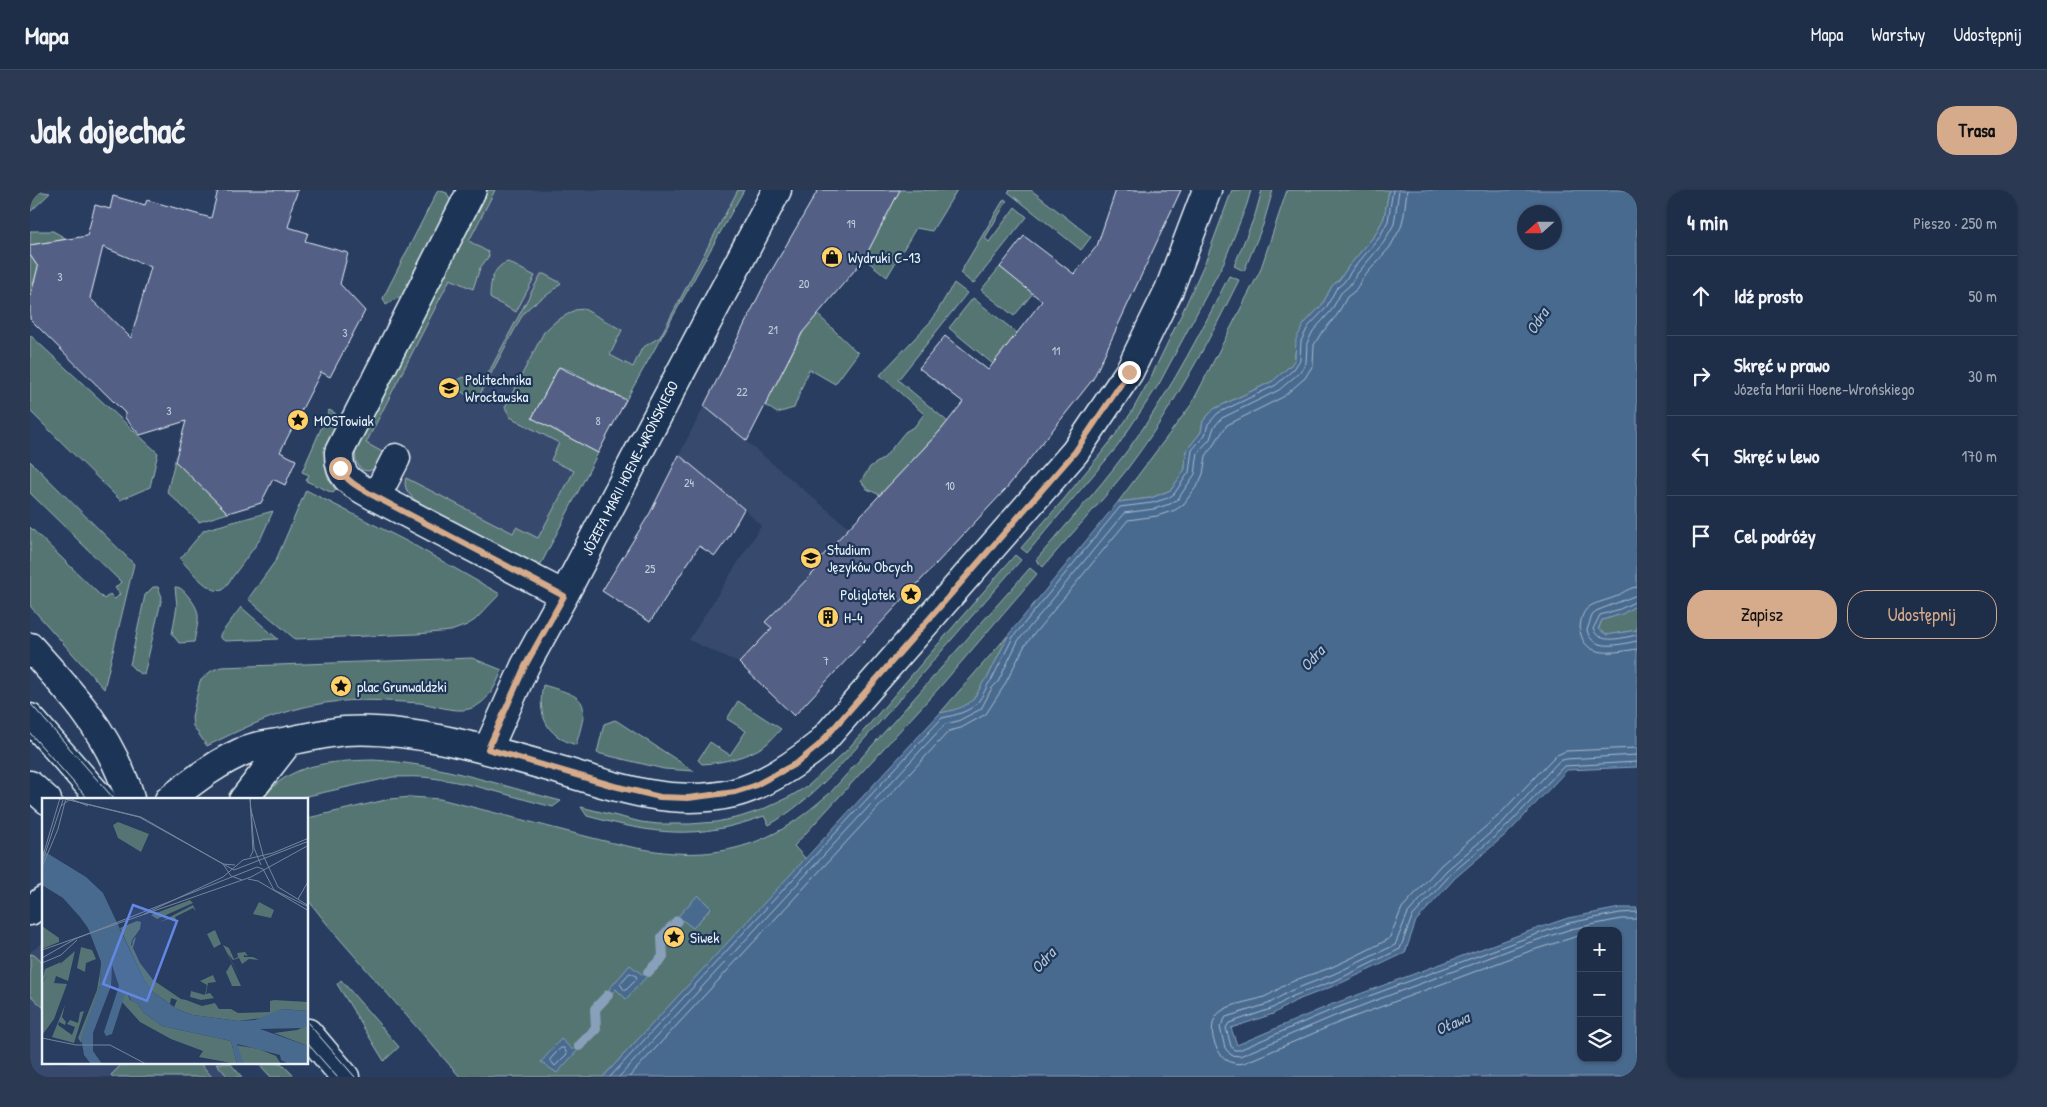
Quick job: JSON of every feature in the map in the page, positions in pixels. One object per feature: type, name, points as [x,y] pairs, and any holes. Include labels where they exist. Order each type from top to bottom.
[{"type":"street","points":[[472,190],[339,452],[339,460],[344,476],[353,484],[564,596]]},
{"type":"street","name":"JÓZEFA MARII HOENE-WROŃSKIEGO","points":[[488,749],[525,666],[564,596],[777,190]]},
{"type":"street","points":[[172,798],[218,765],[249,748],[317,734],[347,731],[378,731],[404,734],[488,749],[614,786],[660,797],[688,798],[735,792],[754,786],[797,763],[819,745],[1075,452],[1133,363],[1169,290],[1207,190]]},
{"type":"street","points":[[376,497],[396,458]]},
{"type":"street","points":[[30,647],[84,708],[103,736],[110,747],[129,798]]},
{"type":"street","points":[[30,718],[100,798]]},
{"type":"street","points":[[245,798],[289,741]]},
{"type":"street","points":[[30,785],[45,798]]},
{"type":"street","points":[[30,911],[42,902]]},
{"type":"street","points":[[309,1035],[345,1077]]},
{"type":"shaded area","name":"Politechnika Wrocławska","points":[[487,190],[744,190],[661,340],[633,367],[610,355],[622,331],[584,309],[575,310],[556,321],[544,332],[505,408],[559,443],[594,462],[540,566],[526,562],[362,470],[356,462],[355,455]]},
{"type":"shaded area","name":"Studium Języków Obcych","points":[[704,406],[849,528],[794,716],[739,663],[689,640],[761,526],[744,509],[679,455]]},
{"type":"shaded area","points":[[42,943],[42,1064],[231,1064],[242,1077],[30,1077],[30,952]]},
{"type":"green space","points":[[30,190],[50,193],[30,212]]},
{"type":"green space","points":[[438,190],[447,193],[452,205],[408,292],[386,305],[383,298]]},
{"type":"green space","points":[[487,190],[495,190],[469,241],[488,252],[489,256],[480,268],[473,289],[450,279],[366,443],[386,454],[377,468],[368,471],[362,470],[356,462],[355,449],[376,404]]},
{"type":"green space","points":[[738,190],[744,190],[626,400],[569,370],[559,367],[532,418],[598,453],[540,566],[526,562],[415,500],[408,493],[405,482],[406,478],[513,533],[516,527],[538,538],[574,471],[551,460],[559,443],[510,417],[505,407],[544,332],[556,321],[575,310],[584,309],[622,330],[610,355],[633,367],[642,348],[660,337]]},
{"type":"green space","points":[[899,190],[957,190],[932,231],[916,228],[887,277],[855,251]]},
{"type":"green space","points":[[1010,190],[1031,190],[1091,237],[1081,250],[1008,192]]},
{"type":"green space","points":[[1232,190],[1251,190],[1224,262],[1159,384],[1117,447],[1027,553],[1021,548],[1064,499],[1131,413],[1182,313],[1206,260]]},
{"type":"green space","points":[[1262,190],[1273,190],[1263,225],[1244,271],[1234,266],[1255,215]]},
{"type":"green space","points":[[1287,190],[1389,190],[1384,218],[1375,235],[1340,279],[1332,286],[1322,305],[1304,324],[1295,353],[1295,360],[1291,365],[1273,381],[1214,409],[1203,421],[1201,432],[1186,451],[1185,469],[1171,490],[1151,498],[1118,502],[1191,405],[1260,271]]},
{"type":"green space","points":[[1004,199],[1007,201],[985,238],[989,242],[1015,207],[1027,217],[973,284],[960,273]]},
{"type":"green space","points":[[30,231],[53,231],[67,239],[30,245]]},
{"type":"green space","points":[[30,255],[38,267],[30,298]]},
{"type":"green space","points":[[508,262],[535,276],[516,312],[490,297],[493,276],[499,267]]},
{"type":"green space","points":[[1000,267],[1033,293],[1014,316],[981,290]]},
{"type":"green space","points":[[541,274],[561,283],[523,314],[480,394],[469,396],[463,393],[456,385],[457,380],[464,377],[482,385]]},
{"type":"green space","points":[[1229,276],[1239,280],[1214,330],[1157,427],[1125,472],[1043,567],[1036,560],[1115,467],[1152,415],[1187,356]]},
{"type":"green space","points":[[954,283],[967,293],[898,380],[948,422],[880,495],[867,489],[861,481],[870,467],[884,458],[905,432],[915,426],[924,414],[880,375],[932,320]]},
{"type":"green space","points":[[973,298],[1017,333],[993,364],[949,328]]},
{"type":"green space","points":[[814,311],[858,353],[835,384],[809,369],[794,408],[777,413],[765,405]]},
{"type":"green space","points":[[30,335],[158,453],[150,487],[120,500],[30,411]]},
{"type":"green space","points":[[329,410],[335,413],[340,424],[328,449],[325,465],[326,473],[336,490],[333,493],[306,481],[309,475],[302,472]]},
{"type":"green space","points":[[30,461],[134,564],[104,689],[30,606],[30,527],[104,599],[110,594],[115,599],[120,594],[115,588],[121,582],[30,493]]},
{"type":"green space","points":[[175,461],[228,513],[199,522],[167,492]]},
{"type":"green space","points":[[306,490],[412,544],[500,594],[475,620],[451,631],[295,639],[248,599],[276,560]]},
{"type":"green space","points":[[273,511],[261,538],[223,590],[212,589],[206,585],[180,559],[204,530]]},
{"type":"green space","points":[[1015,555],[1021,560],[853,752],[814,792],[769,825],[764,816],[740,824],[696,832],[655,831],[587,816],[581,807],[641,822],[690,824],[716,822],[740,817],[761,810],[791,796],[809,785],[847,750]]},
{"type":"green space","points":[[1030,568],[1037,574],[939,688],[794,846],[806,859],[603,1077],[460,1077],[309,901],[309,818],[390,799],[411,797],[440,799],[618,844],[670,853],[696,853],[722,851],[748,844],[775,833],[797,820],[830,793]]},
{"type":"green space","points":[[153,587],[158,587],[162,597],[144,675],[130,665],[145,595]]},
{"type":"green space","points":[[175,587],[184,591],[198,612],[194,642],[179,643],[172,634],[177,606]]},
{"type":"green space","points":[[1637,605],[1637,630],[1606,635],[1598,630],[1602,620],[1622,614]]},
{"type":"green space","points":[[241,607],[278,639],[225,641],[220,638],[220,635]]},
{"type":"green space","points":[[1009,634],[988,677],[972,701],[959,708],[940,713]]},
{"type":"green space","points":[[472,658],[502,670],[494,688],[486,699],[469,709],[451,709],[412,702],[360,700],[315,705],[272,717],[207,746],[193,726],[192,717],[200,681],[211,671],[221,667]]},
{"type":"green space","points":[[543,685],[569,694],[582,703],[583,718],[576,745],[557,736],[546,723],[541,706]]},
{"type":"green space","points":[[738,701],[781,729],[757,750],[726,761],[702,764],[698,760],[710,742],[730,755],[746,731],[727,719]]},
{"type":"green space","points":[[615,720],[694,771],[664,769],[597,753],[604,724]]},
{"type":"green space","points":[[373,760],[421,765],[561,801],[553,807],[463,783],[412,777],[393,777],[298,798],[264,798],[273,787],[298,771],[312,766],[342,761]]},
{"type":"green space","points":[[30,954],[42,962],[42,1006],[30,995]]},
{"type":"green space","points":[[341,980],[399,1047],[384,1061],[337,984]]},
{"type":"green space","points":[[122,1064],[201,1064],[212,1077],[113,1077],[111,1075]]},
{"type":"green space","points":[[217,1064],[231,1064],[242,1077],[228,1077]]},
{"type":"green space","points":[[259,1064],[282,1064],[295,1077],[271,1077]]},
{"type":"water","points":[[1389,190],[1637,190],[1637,605],[1622,614],[1602,620],[1598,629],[1607,635],[1637,630],[1637,767],[1567,770],[1511,830],[1455,878],[1416,921],[1405,953],[1339,984],[1295,1001],[1273,1014],[1231,1028],[1237,1045],[1333,1004],[1524,933],[1568,918],[1620,908],[1637,908],[1637,1077],[603,1077],[940,713],[959,708],[972,700],[988,677],[1009,634],[1118,502],[1151,498],[1171,490],[1185,469],[1186,451],[1201,432],[1203,421],[1214,409],[1273,381],[1291,365],[1295,359],[1296,339],[1304,324],[1322,305],[1332,286],[1340,279],[1375,235],[1384,218]]},
{"type":"water","points":[[698,895],[711,908],[693,928],[681,919],[669,932],[666,929]]},
{"type":"water","points":[[656,961],[658,964],[626,999],[616,989],[600,1006],[597,1003],[630,965],[643,975]]},
{"type":"water","points":[[586,1035],[589,1038],[557,1073],[541,1062],[561,1039],[573,1050]]},
{"type":"building","points":[[218,190],[298,190],[290,212],[292,213],[288,227],[308,233],[305,241],[348,253],[340,284],[365,311],[330,377],[321,372],[280,452],[296,460],[285,485],[273,479],[261,503],[228,513],[175,461],[186,421],[140,435],[125,418],[125,413],[30,319],[30,298],[38,267],[30,255],[30,245],[87,236],[95,205],[110,209],[113,196],[145,205],[147,200],[211,218]],"holes":[[[103,247],[151,267],[131,338],[90,298]]]},
{"type":"building","points":[[818,190],[900,190],[864,259],[802,333],[747,441],[704,406],[769,275]]},
{"type":"building","points":[[1116,190],[1181,190],[1093,379],[1005,490],[794,716],[739,663],[772,628],[765,622],[817,569],[813,566],[941,430],[963,402],[919,368],[945,336],[988,370],[1042,301],[1000,267],[1024,236],[1074,274],[1097,246]]},
{"type":"building","points":[[559,367],[626,400],[598,453],[532,418]]},
{"type":"building","points":[[679,455],[744,509],[728,538],[715,556],[699,546],[650,622],[602,591],[650,513]]},
{"type":"waterway","points":[[648,972],[663,957],[662,937],[677,921]]},
{"type":"waterway","points":[[579,1046],[596,1029],[595,1009],[608,995]]},
{"type":"tram line","points":[[30,703],[113,798]]},
{"type":"tram line","points":[[30,733],[87,798]]},
{"type":"tram line","points":[[309,1024],[355,1077]]},
{"type":"tram line","points":[[309,1045],[337,1077]]},
{"type":"place","name":"Wydruki C-13","points":[[832,257]]},
{"type":"place","name":"Politechnika Wrocławska","points":[[449,388]]},
{"type":"place","name":"MOSTowiak","points":[[298,420]]},
{"type":"place","name":"Studium Języków Obcych","points":[[811,558]]},
{"type":"place","name":"Poliglotek","points":[[911,594]]},
{"type":"place","name":"H-4","points":[[828,617]]},
{"type":"place","name":"plac Grunwaldzki","points":[[341,686]]},
{"type":"place","name":"Siwek","points":[[674,937]]},
{"type":"route","points":[[340,468],[344,476],[353,484],[564,596],[525,666],[488,749],[614,786],[660,797],[688,798],[714,796],[754,786],[797,763],[819,745],[1075,452],[1129,372]]},
{"type":"water label","name":"Odra","points":[[1537,321]]},
{"type":"water label","name":"Odra","points":[[1312,658]]},
{"type":"water label","name":"Odra","points":[[1043,960]]},
{"type":"water label","name":"Oława","points":[[1452,1023]]}]
